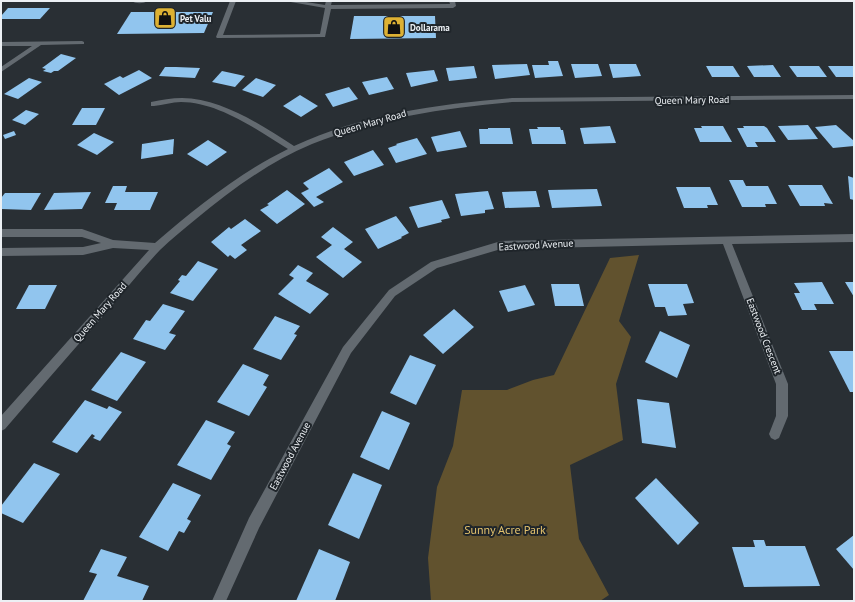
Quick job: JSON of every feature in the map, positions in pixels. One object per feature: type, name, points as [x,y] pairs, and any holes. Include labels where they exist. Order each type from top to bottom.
[{"type":"street","points":[[135,1],[144,1]]},
{"type":"street","points":[[233,1],[219,37],[323,36],[328,4]]},
{"type":"street","points":[[288,1],[328,4],[453,6],[452,1]]},
{"type":"street","points":[[1,44],[82,43]]},
{"type":"street","points":[[1,70],[39,44]]},
{"type":"street","name":"Queen Mary Road","points":[[1,425],[157,247],[203,208],[247,175],[293,149],[354,126],[406,112],[458,104],[512,100],[854,98]]},
{"type":"street","points":[[154,104],[184,100],[210,106],[236,115],[258,126],[293,149]]},
{"type":"street","points":[[1,233],[82,232],[113,244]]},
{"type":"street","name":"Eastwood Avenue","points":[[219,601],[254,523],[347,350],[392,293],[434,265],[501,245],[854,238]]},
{"type":"street","name":"Eastwood Crescent","points":[[726,240],[782,384],[782,416],[775,434]]},
{"type":"street","points":[[1,252],[83,251],[113,244],[157,247]]},
{"type":"green space","name":"Sunny Acre Park","points":[[639,255],[619,321],[631,337],[616,384],[623,440],[570,465],[579,539],[609,595],[600,601],[431,601],[428,558],[437,487],[453,446],[462,390],[507,390],[533,380],[554,375],[610,258]]},
{"type":"building","points":[[8,8],[50,8],[40,19],[1,19],[1,16]]},
{"type":"building","points":[[131,12],[213,12],[204,33],[117,34]]},
{"type":"building","name":"Dollarama","points":[[354,16],[435,16],[436,38],[350,39]]},
{"type":"building","points":[[61,54],[76,58],[58,71],[51,73],[43,71],[46,69],[42,68]]},
{"type":"building","points":[[548,61],[558,61],[563,76],[535,78],[532,65],[549,65]]},
{"type":"building","points":[[527,64],[530,75],[495,79],[492,65]]},
{"type":"building","points":[[571,64],[598,64],[602,76],[575,78]]},
{"type":"building","points":[[609,64],[636,64],[641,76],[613,78]]},
{"type":"building","points":[[773,65],[781,77],[754,77],[747,66]]},
{"type":"building","points":[[474,66],[477,78],[449,81],[446,68]]},
{"type":"building","points":[[706,66],[733,66],[740,77],[712,77]]},
{"type":"building","points":[[789,66],[819,66],[827,77],[797,77]]},
{"type":"building","points":[[828,66],[854,66],[854,77],[836,77]]},
{"type":"building","points":[[165,67],[200,68],[195,78],[159,76]]},
{"type":"building","points":[[139,70],[152,78],[119,95],[104,84],[120,76],[123,78]]},
{"type":"building","points":[[434,70],[438,81],[411,87],[406,73]]},
{"type":"building","points":[[222,71],[245,76],[235,87],[212,82]]},
{"type":"building","points":[[387,77],[394,89],[369,95],[362,82]]},
{"type":"building","points":[[29,78],[42,82],[18,99],[4,94]]},
{"type":"building","points":[[256,78],[276,85],[263,97],[242,90]]},
{"type":"building","points":[[349,87],[358,99],[333,107],[325,94]]},
{"type":"building","points":[[300,95],[318,106],[301,117],[283,106]]},
{"type":"building","points":[[82,108],[105,108],[96,125],[72,125]]},
{"type":"building","points":[[26,110],[39,114],[25,125],[12,120]]},
{"type":"building","points":[[808,125],[818,139],[788,140],[778,126]]},
{"type":"building","points":[[836,125],[854,141],[854,146],[833,148],[815,127]]},
{"type":"building","points":[[610,126],[616,143],[584,144],[580,128]]},
{"type":"building","points":[[701,126],[723,126],[732,142],[700,142],[694,128],[702,128]]},
{"type":"building","points":[[743,126],[764,126],[776,142],[755,142],[758,147],[747,147],[737,128],[744,128]]},
{"type":"building","points":[[537,127],[560,127],[561,130],[563,130],[566,144],[532,144],[529,129],[538,129]]},
{"type":"building","points":[[510,128],[513,144],[480,144],[479,129]]},
{"type":"building","points":[[14,131],[16,135],[5,139],[3,135]]},
{"type":"building","points":[[460,131],[467,147],[437,152],[431,137]]},
{"type":"building","points":[[94,133],[114,142],[97,155],[77,145]]},
{"type":"building","points":[[417,138],[427,154],[396,163],[388,148]]},
{"type":"building","points":[[174,139],[173,154],[141,159],[142,144]]},
{"type":"building","points":[[208,140],[227,152],[207,166],[187,154]]},
{"type":"building","points":[[373,150],[384,165],[354,176],[344,162]]},
{"type":"building","points":[[329,168],[343,182],[316,197],[324,202],[314,207],[301,193],[309,189],[303,183]]},
{"type":"building","points":[[848,176],[854,178],[854,200],[850,199]]},
{"type":"building","points":[[729,180],[743,180],[746,186],[768,186],[777,204],[765,204],[766,207],[742,207]]},
{"type":"building","points":[[788,185],[822,185],[833,204],[824,203],[825,206],[800,206]]},
{"type":"building","points":[[113,186],[127,186],[125,192],[158,192],[150,210],[114,210],[117,203],[105,203]]},
{"type":"building","points":[[676,187],[710,187],[718,205],[707,205],[708,208],[684,208]]},
{"type":"building","points":[[597,189],[602,206],[552,208],[548,190]]},
{"type":"building","points":[[287,190],[305,204],[277,224],[260,210],[269,205],[267,204]]},
{"type":"building","points":[[488,191],[494,209],[485,210],[485,213],[461,216],[455,194]]},
{"type":"building","points":[[536,191],[540,207],[505,208],[502,192]]},
{"type":"building","points":[[91,192],[82,209],[44,210],[54,193]]},
{"type":"building","points":[[5,193],[41,193],[31,210],[1,209],[1,198]]},
{"type":"building","points":[[442,200],[450,218],[441,220],[442,222],[418,228],[409,207]]},
{"type":"building","points":[[396,216],[409,233],[401,237],[402,238],[378,249],[365,229]]},
{"type":"building","points":[[245,219],[261,231],[241,245],[247,250],[235,259],[230,255],[228,257],[211,242],[229,227],[231,229]]},
{"type":"building","points":[[333,227],[353,242],[344,249],[362,262],[343,278],[316,257],[332,245],[321,237]]},
{"type":"building","points":[[198,261],[218,269],[193,301],[170,293],[180,281],[178,280],[182,275],[186,276]]},
{"type":"building","points":[[298,265],[313,273],[306,281],[329,294],[310,314],[278,294],[294,278],[289,275]]},
{"type":"building","points":[[822,282],[834,304],[814,304],[817,310],[802,310],[794,293],[800,293],[794,283]]},
{"type":"building","points":[[845,282],[854,282],[854,297]]},
{"type":"building","points":[[551,284],[579,284],[584,306],[555,306]]},
{"type":"building","points":[[648,284],[687,284],[694,303],[683,304],[687,315],[668,316],[665,307],[655,307]]},
{"type":"building","points":[[29,285],[57,285],[45,309],[16,309]]},
{"type":"building","points":[[525,285],[535,305],[508,312],[499,291]]},
{"type":"building","points":[[163,304],[185,311],[169,333],[176,335],[165,350],[133,339],[146,320],[150,321]]},
{"type":"building","points":[[454,309],[474,327],[443,354],[423,335]]},
{"type":"building","points":[[275,316],[300,326],[294,334],[297,335],[281,360],[253,349]]},
{"type":"building","points":[[660,331],[690,345],[677,378],[645,362]]},
{"type":"building","points":[[829,351],[854,351],[854,392],[850,392]]},
{"type":"building","points":[[121,352],[146,362],[117,401],[91,390]]},
{"type":"building","points":[[410,355],[436,365],[416,405],[390,393]]},
{"type":"building","points":[[243,364],[269,375],[263,385],[267,387],[249,416],[217,402]]},
{"type":"building","points":[[637,399],[669,403],[676,448],[642,443]]},
{"type":"building","points":[[85,400],[107,409],[109,406],[122,412],[100,441],[93,438],[95,436],[92,434],[77,453],[52,442]]},
{"type":"building","points":[[382,411],[410,423],[389,470],[360,457]]},
{"type":"building","points":[[206,420],[235,432],[227,444],[231,446],[211,480],[177,465]]},
{"type":"building","points":[[34,463],[60,474],[23,523],[1,513],[1,506]]},
{"type":"building","points":[[353,473],[382,485],[359,539],[328,525]]},
{"type":"building","points":[[656,478],[699,523],[678,545],[635,498]]},
{"type":"building","points":[[173,483],[201,495],[187,519],[191,521],[184,533],[179,531],[168,551],[139,537]]},
{"type":"building","points":[[854,535],[854,570],[836,549]]},
{"type":"building","points":[[753,540],[764,540],[766,546],[805,546],[820,586],[744,587],[732,547],[755,547]]},
{"type":"building","points":[[101,549],[127,557],[117,576],[149,586],[142,601],[83,601],[97,574],[89,572]]},
{"type":"building","points":[[319,549],[350,562],[335,601],[296,601]]},
{"type":"place","name":"Pet Valu","points":[[165,18]]},
{"type":"place","name":"Dollarama","points":[[394,27]]}]
